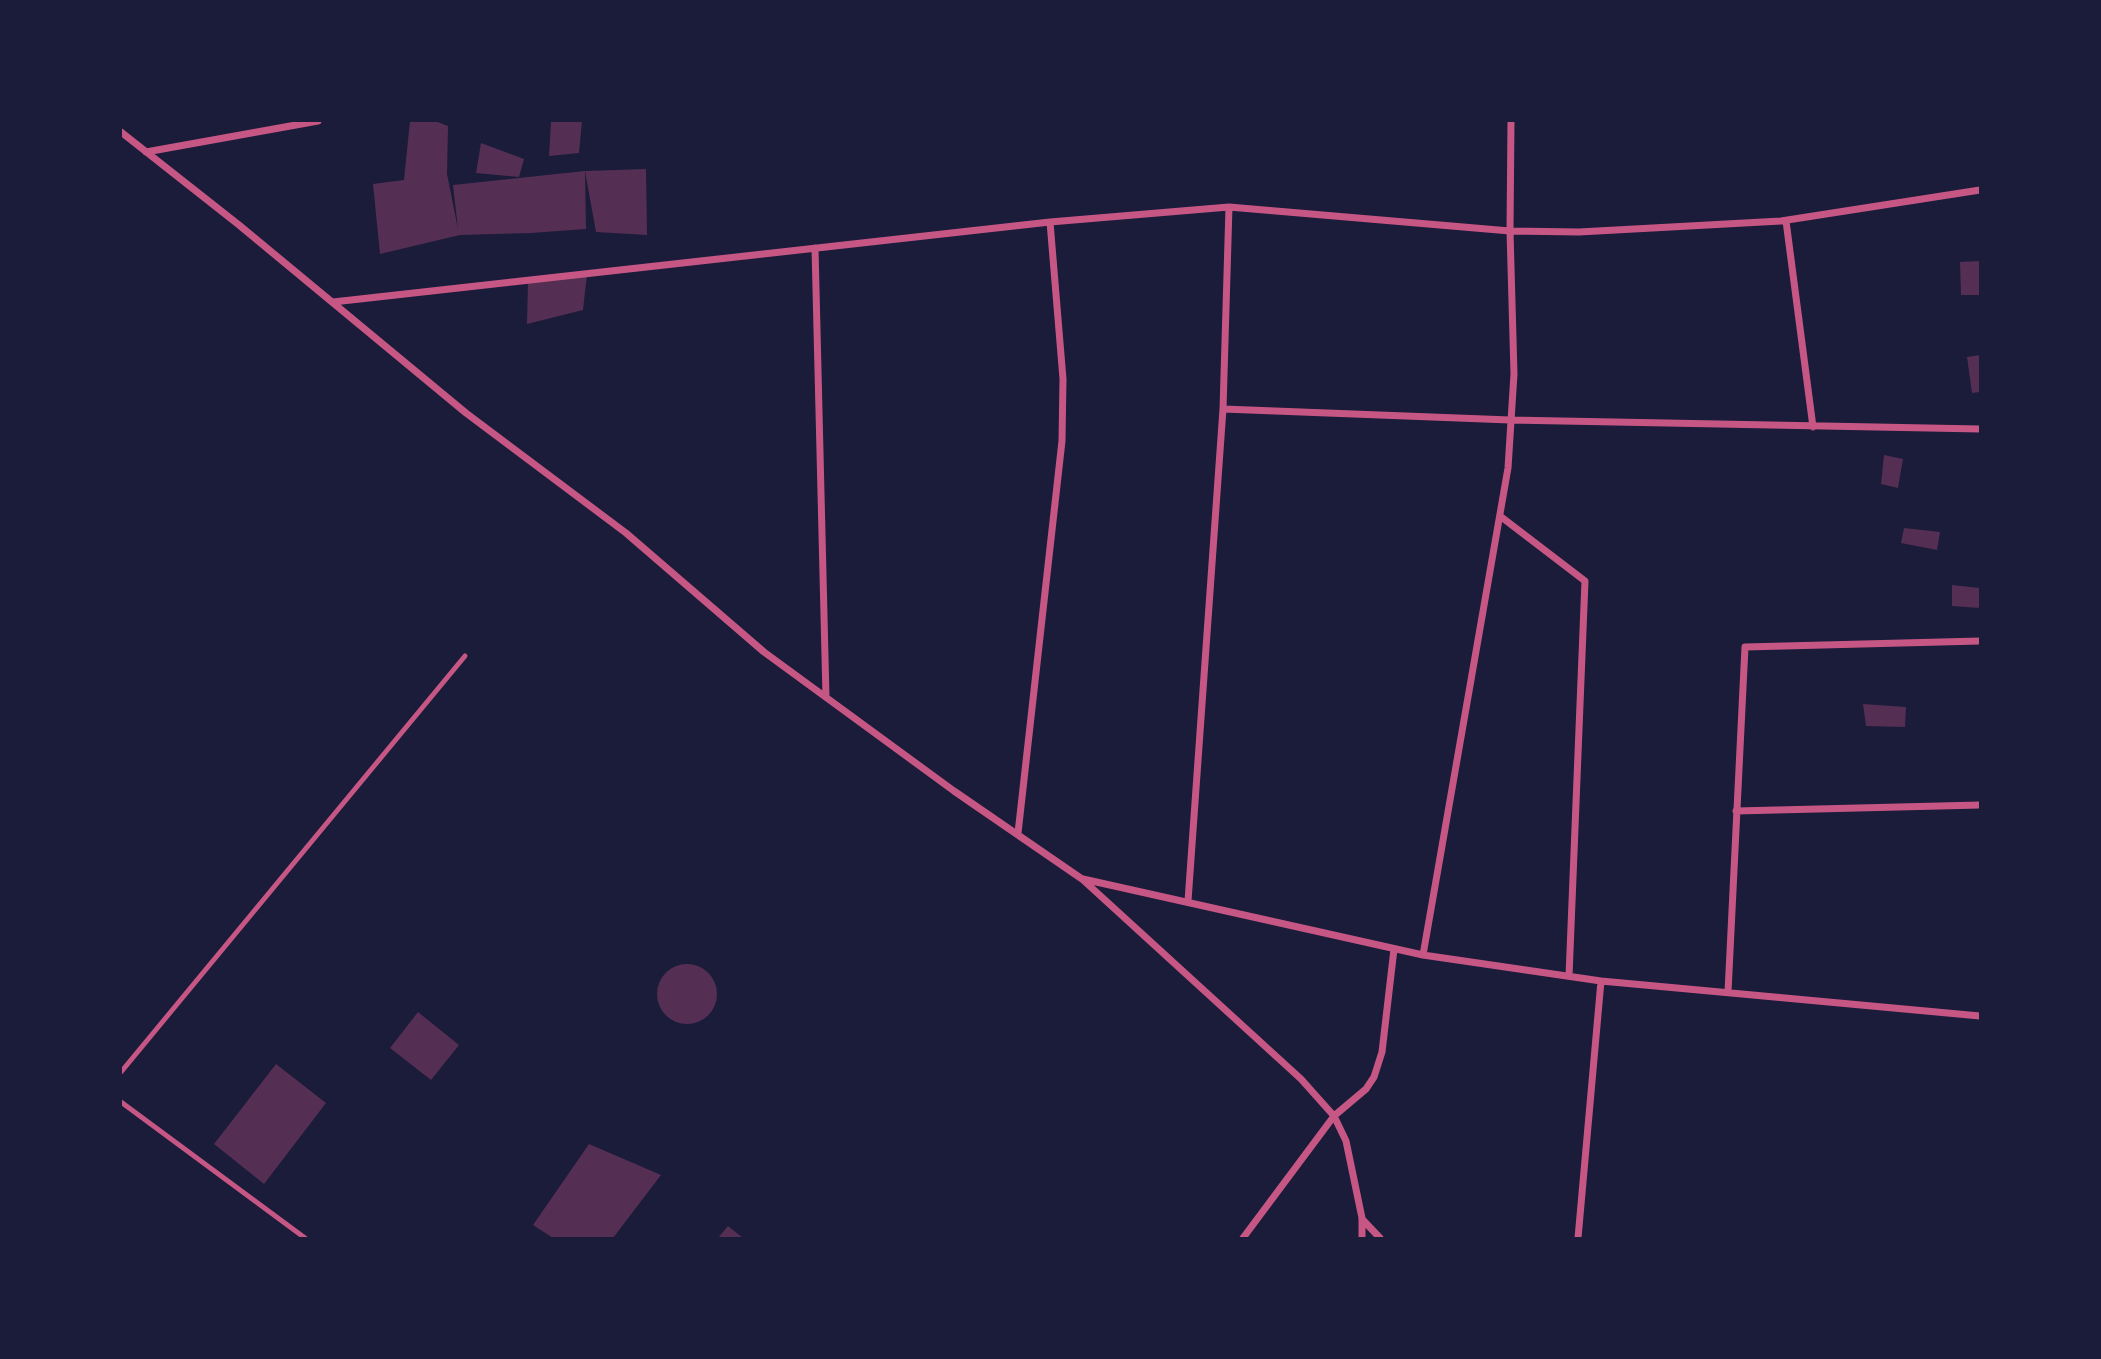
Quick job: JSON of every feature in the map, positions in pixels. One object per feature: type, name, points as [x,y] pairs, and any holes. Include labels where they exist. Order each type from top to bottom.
[{"type":"street","points":[[146,152],[318,121]]},
{"type":"street","points":[[1423,955],[1508,468],[1514,374],[1510,231],[1511,121]]},
{"type":"street","points":[[121,132],[466,413],[626,533],[764,652],[954,791],[1082,879],[1301,1079],[1335,1116],[1346,1141],[1362,1218],[1362,1238]]},
{"type":"street","points":[[332,302],[1050,222],[1229,207],[1510,231],[1579,232],[1786,220],[1980,190]]},
{"type":"street","points":[[1188,901],[1223,409],[1229,207]]},
{"type":"street","points":[[1786,220],[1813,427]]},
{"type":"street","points":[[1018,833],[1062,441],[1063,379],[1050,222]]},
{"type":"street","points":[[815,248],[825,697]]},
{"type":"street","points":[[1223,409],[1510,420],[1980,429]]},
{"type":"street","points":[[1500,516],[1585,581],[1569,976]]},
{"type":"street","points":[[1727,992],[1745,646],[1980,641]]},
{"type":"street","points":[[1736,811],[1980,805]]},
{"type":"street","points":[[1082,879],[1423,955],[1601,981],[1980,1016]]},
{"type":"street","points":[[1243,1238],[1335,1116],[1366,1089],[1374,1077],[1382,1052],[1394,950]]},
{"type":"street","points":[[1578,1238],[1601,981]]},
{"type":"street","points":[[1362,1218],[1380,1238]]},
{"type":"lane","points":[[121,1072],[465,656]]},
{"type":"lane","points":[[121,1102],[305,1238]]},
{"type":"building","points":[[410,121],[435,121],[448,126],[447,174],[458,229],[453,185],[585,171],[586,229],[460,235],[380,254],[373,184],[404,180]]},
{"type":"building","points":[[551,121],[582,121],[579,153],[549,156]]},
{"type":"building","points":[[481,143],[524,159],[519,177],[476,173]]},
{"type":"building","points":[[646,169],[647,235],[596,232],[585,171]]},
{"type":"building","points":[[1980,261],[1980,295],[1961,295],[1960,262]]},
{"type":"building","points":[[587,274],[583,310],[527,324],[528,280]]},
{"type":"building","points":[[1980,355],[1980,392],[1972,393],[1967,357]]},
{"type":"building","points":[[1884,455],[1903,459],[1898,488],[1881,484]]},
{"type":"building","points":[[1904,528],[1940,532],[1937,550],[1901,543]]},
{"type":"building","points":[[1952,585],[1980,588],[1980,608],[1952,606]]},
{"type":"building","points":[[1863,704],[1906,707],[1905,727],[1866,726]]},
{"type":"building","points":[[687,964],[708,973],[717,994],[708,1015],[687,1024],[666,1015],[657,994],[666,973]]},
{"type":"building","points":[[418,1012],[459,1045],[431,1080],[390,1048]]},
{"type":"building","points":[[276,1064],[326,1103],[264,1184],[214,1144]]},
{"type":"building","points":[[589,1144],[661,1175],[613,1238],[553,1238],[533,1225]]},
{"type":"building","points":[[728,1226],[743,1238],[718,1238]]}]
